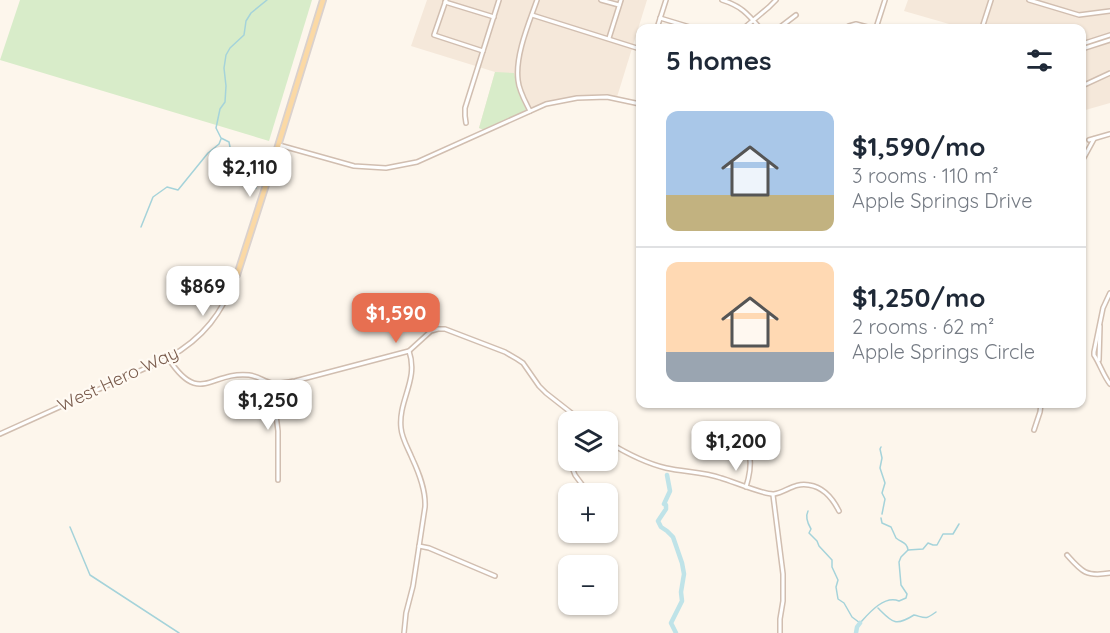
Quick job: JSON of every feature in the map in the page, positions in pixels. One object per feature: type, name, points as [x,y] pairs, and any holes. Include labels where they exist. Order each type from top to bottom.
[{"type":"main road","name":"West Hero Way","points":[[237,275],[323,0]]},
{"type":"street","points":[[466,123],[465,108],[499,0]]},
{"type":"street","points":[[530,111],[519,88],[517,70],[537,0]]},
{"type":"street","points":[[601,0],[619,6]]},
{"type":"street","points":[[609,39],[621,0]]},
{"type":"street","points":[[658,24],[666,0]]},
{"type":"street","points":[[722,0],[745,10],[756,24]]},
{"type":"street","points":[[748,24],[776,0]]},
{"type":"street","points":[[877,24],[885,0]]},
{"type":"street","points":[[983,24],[991,0]]},
{"type":"street","points":[[1029,0],[1079,15],[1110,11]]},
{"type":"street","points":[[483,51],[434,36],[445,1],[494,17]]},
{"type":"street","points":[[532,15],[636,48]]},
{"type":"street","points":[[784,24],[796,15]]},
{"type":"street","points":[[660,18],[680,24]]},
{"type":"street","points":[[1086,43],[1110,34]]},
{"type":"street","points":[[1086,48],[1110,40]]},
{"type":"street","points":[[1086,84],[1110,73]]},
{"type":"street","points":[[279,145],[354,166],[394,167],[417,162],[546,104],[577,98],[607,97],[636,103]]},
{"type":"street","points":[[1086,152],[1091,140],[1110,134]]},
{"type":"street","name":"West Hero Way","points":[[0,434],[168,358],[187,347],[210,325],[223,306],[237,275]]},
{"type":"street","points":[[1110,293],[1100,321],[1098,360],[1110,384]]},
{"type":"street","points":[[168,358],[178,373],[192,383],[206,384],[230,377],[248,375],[273,383],[294,381],[409,351],[431,331],[438,328],[505,352],[517,359],[523,363],[539,386],[567,411]]},
{"type":"street","points":[[404,633],[425,514],[425,497],[421,479],[405,445],[400,426],[412,369],[409,351]]},
{"type":"street","points":[[273,383],[274,407],[278,425],[278,480]]},
{"type":"street","points":[[1034,430],[1041,408]]},
{"type":"street","points":[[740,426],[749,448],[751,461],[746,487]]},
{"type":"street","points":[[618,447],[646,462],[665,468],[719,477],[773,494],[808,484],[818,487],[831,498],[839,511]]},
{"type":"street","points":[[773,494],[783,574],[780,633]]},
{"type":"street","points":[[419,546],[495,576]]},
{"type":"street","points":[[1067,555],[1089,574],[1110,573]]},
{"type":"shaded area","points":[[427,0],[647,0],[640,24],[636,24],[636,36],[617,97],[607,95],[566,98],[543,104],[484,130],[479,128],[495,72],[411,46]]},
{"type":"shaded area","points":[[908,0],[1110,0],[1110,103],[1086,110],[1086,24],[949,24],[904,11]]},
{"type":"green space","points":[[20,0],[312,0],[269,141],[0,60]]},
{"type":"green space","points":[[495,72],[514,73],[526,110],[484,130],[479,128]]},
{"type":"waterway","points":[[256,188],[234,170],[228,161],[229,142],[221,138],[216,128],[220,109],[225,102],[226,55],[244,35],[246,21],[251,13],[267,0]]},
{"type":"waterway","points":[[141,227],[153,197],[167,187],[178,190],[221,139]]},
{"type":"waterway","points":[[881,447],[880,468],[885,483],[882,493],[885,499],[882,514]]},
{"type":"waterway","points":[[667,475],[670,491],[664,504],[666,509],[658,521],[661,527],[673,537],[684,574],[682,601],[671,623],[676,633]]},
{"type":"waterway","points":[[808,511],[807,518],[811,529],[809,533],[832,560],[832,567],[838,580],[836,587],[838,599],[844,603],[852,617],[860,623],[882,603],[888,600],[899,601],[906,598],[907,594],[901,585],[899,562],[908,550],[907,547],[896,538],[891,527],[882,523],[881,518]]},
{"type":"waterway","points":[[908,550],[923,549],[928,543],[937,545],[943,534],[953,534],[959,524]]},
{"type":"waterway","points":[[70,527],[90,575],[179,633]]},
{"type":"waterway","points":[[878,608],[891,620],[898,622],[914,615],[927,617],[936,612]]},
{"type":"waterway","points":[[856,633],[860,623]]}]
